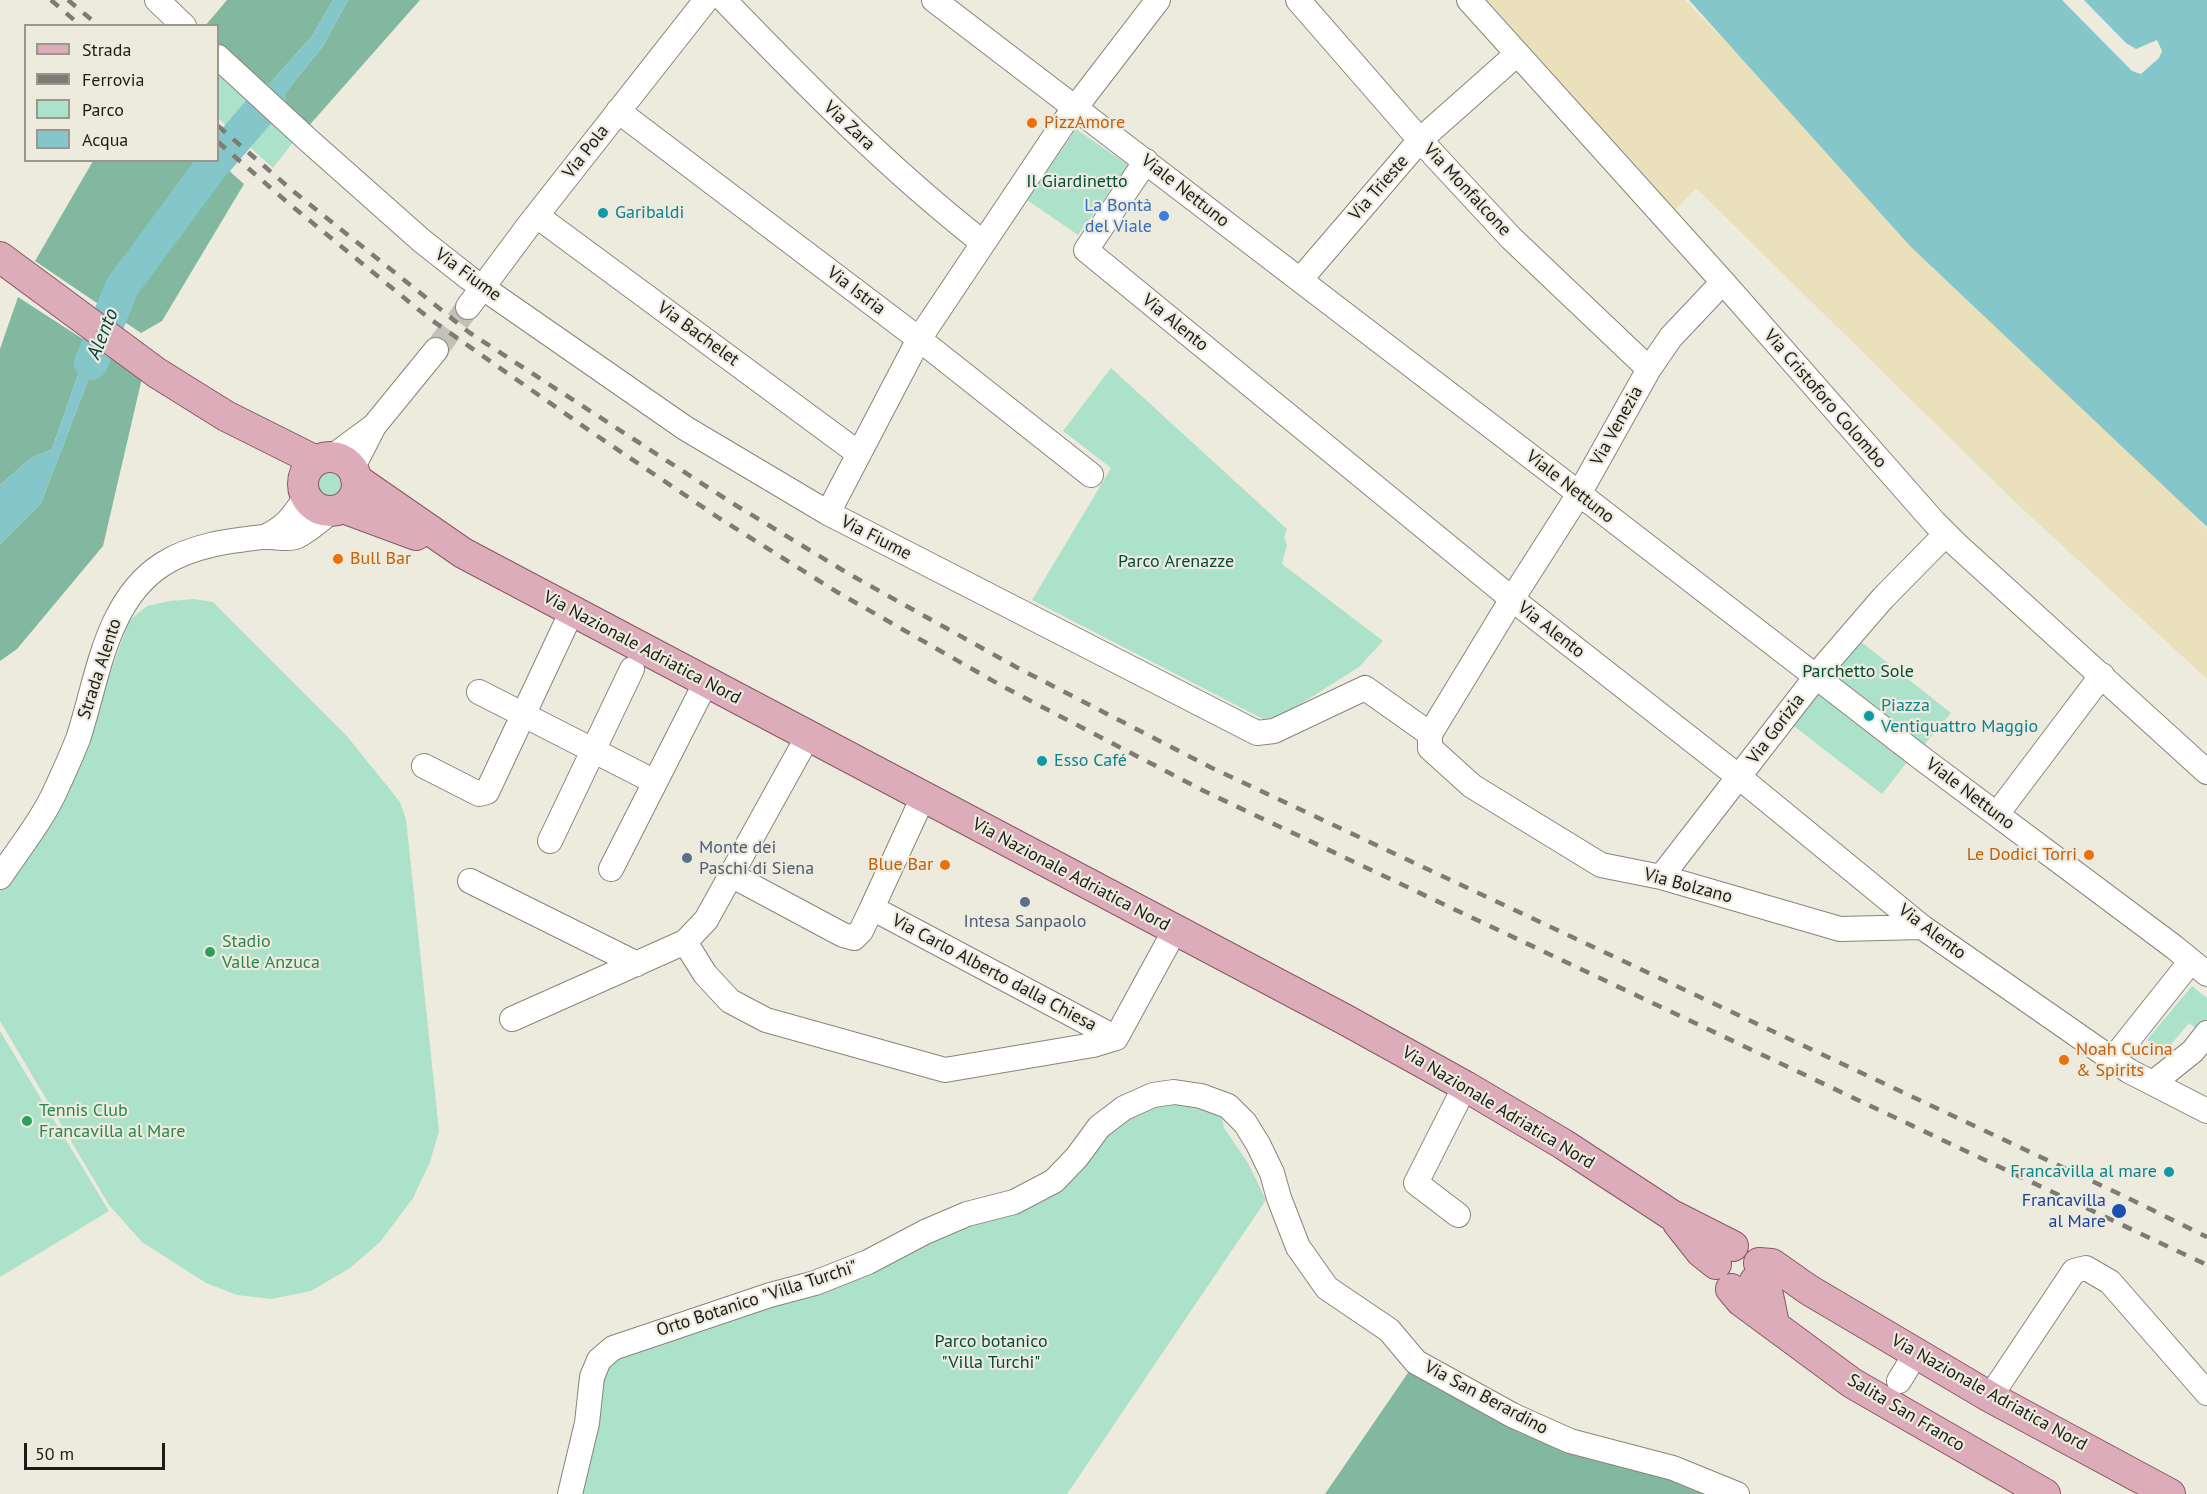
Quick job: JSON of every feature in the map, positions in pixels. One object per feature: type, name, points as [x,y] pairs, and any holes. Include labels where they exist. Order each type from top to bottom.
[{"type":"main road","points":[[6,261],[157,373],[327,475],[354,495],[338,509]]},
{"type":"main road","name":"Via Nazionale Adriatica Nord","points":[[463,553],[338,509],[317,508],[327,475],[463,553],[1344,1019],[1563,1144],[1670,1214],[1741,1270],[1809,1290],[1990,1397],[2170,1494]]},
{"type":"main road","name":"Salita San Franco","points":[[1741,1270],[1741,1301],[1852,1383],[2045,1494]]},
{"type":"street","points":[[157,0],[183,24]]},
{"type":"street","name":"Via Pola","points":[[468,307],[706,0]]},
{"type":"street","name":"Via Zara","points":[[724,0],[834,112],[931,202],[982,243]]},
{"type":"street","name":"Viale Nettuno","points":[[934,0],[1924,760],[2199,967]]},
{"type":"street","points":[[828,513],[919,339],[1074,108],[1158,0]]},
{"type":"street","name":"Via Monfalcone","points":[[1298,0],[1420,140],[1511,238],[1649,369]]},
{"type":"street","name":"Via Cristoforo Colombo","points":[[1469,0],[1724,282],[1946,534],[2207,772]]},
{"type":"street","name":"Via Trieste","points":[[1300,280],[1420,140],[1517,54]]},
{"type":"street","name":"Via Fiume","points":[[219,58],[307,140],[422,241],[469,278],[686,428],[828,513],[1257,733],[1274,731],[1365,688],[1430,734],[1430,748],[1472,786]]},
{"type":"street","name":"Via Istria","points":[[618,111],[919,339],[1091,475]]},
{"type":"street","name":"Via Alento","points":[[1146,161],[1086,250],[1512,599],[1739,777],[1922,927],[2113,1059],[2152,1083],[2207,1111]]},
{"type":"street","name":"Via Bachelet","points":[[537,216],[858,453]]},
{"type":"street","name":"Via Venezia","points":[[1430,734],[1579,494],[1649,369],[1671,337],[1724,282]]},
{"type":"street","points":[[327,475],[369,439],[374,426],[436,350]]},
{"type":"street","name":"Strada Alento","points":[[265,537],[291,520],[327,475]]},
{"type":"street","name":"Strada Alento","points":[[0,877],[48,807],[57,788],[78,738],[108,640],[120,610],[135,589],[161,565],[180,554],[202,546],[265,537],[295,537],[338,509]]},
{"type":"street","name":"Via Gorizia","points":[[1661,877],[1816,676],[1883,598],[1946,534]]},
{"type":"street","points":[[424,766],[479,794],[487,792],[572,611]]},
{"type":"street","points":[[549,841],[632,669]]},
{"type":"street","points":[[1996,814],[2102,675]]},
{"type":"street","points":[[611,869],[706,682]]},
{"type":"street","points":[[479,692],[655,782]]},
{"type":"street","points":[[512,1020],[685,942],[706,920],[808,735]]},
{"type":"street","name":"Via Bolzano","points":[[1472,786],[1601,865],[1661,877],[1840,929],[1922,927]]},
{"type":"street","name":"Via Carlo Alberto dalla Chiesa","points":[[731,874],[843,935],[854,938],[861,931],[923,797]]},
{"type":"street","points":[[470,881],[637,964]]},
{"type":"street","name":"Via Carlo Alberto dalla Chiesa","points":[[872,908],[1116,1038]]},
{"type":"street","name":"Via Carlo Alberto dalla Chiesa","points":[[1116,1038],[1175,930]]},
{"type":"street","name":"Via Carlo Alberto dalla Chiesa","points":[[685,942],[705,974],[730,1001],[766,1020],[921,1063],[1083,1034],[1116,1038]]},
{"type":"street","points":[[2113,1059],[2199,967]]},
{"type":"street","points":[[2152,1083],[2200,1042]]},
{"type":"street","points":[[1458,1215],[1416,1182],[1465,1086]]},
{"type":"street","name":"Orto Botanico \"Villa Turchi\"","points":[[570,1494],[587,1423],[592,1377],[598,1360],[613,1348],[770,1295],[815,1283],[868,1262],[925,1232],[967,1214],[1014,1202],[1054,1180],[1077,1157],[1099,1127],[1124,1108],[1153,1095],[1174,1092],[1201,1096],[1220,1103]]},
{"type":"street","name":"Via San Berardino","points":[[1220,1103],[1228,1106],[1245,1123],[1258,1144],[1272,1173],[1298,1247],[1327,1288],[1389,1330],[1416,1362],[1512,1415],[1570,1441],[1673,1468],[1737,1494]]},
{"type":"street","points":[[1990,1397],[2074,1272],[2086,1268],[2110,1282],[2207,1393]]},
{"type":"street","points":[[1899,1381],[1916,1353]]},
{"type":"green space","points":[[227,0],[333,0],[312,36],[264,90],[219,50],[219,24],[207,24]]},
{"type":"green space","points":[[348,0],[420,0],[306,129],[277,103],[323,46]]},
{"type":"green space","points":[[219,74],[294,141],[273,168],[219,119]]},
{"type":"green space","name":"Il Giardinetto","points":[[1076,129],[1128,165],[1078,235],[1027,200]]},
{"type":"green space","points":[[92,162],[219,162],[244,184],[162,321],[141,333],[35,261]]},
{"type":"green space","points":[[18,297],[89,343],[52,449],[31,458],[0,485],[0,349]]},
{"type":"green space","points":[[100,349],[142,378],[103,546],[17,649],[0,661],[0,544],[41,503]]},
{"type":"green space","name":"Parco Arenazze","points":[[1111,368],[1287,529],[1284,537],[1287,545],[1282,564],[1383,641],[1359,667],[1283,715],[1263,719],[1032,600],[1111,468],[1063,431]]},
{"type":"green space","points":[[330,472],[339,476],[343,485],[339,494],[330,498],[321,494],[317,485],[321,476]]},
{"type":"green space","name":"Stadio Valle Anzuca","points":[[194,599],[213,602],[346,735],[400,802],[406,819],[439,1131],[430,1162],[413,1198],[380,1242],[350,1268],[311,1291],[271,1299],[237,1295],[206,1283],[142,1242],[109,1205],[0,1021],[0,883],[75,759],[129,621],[147,606]]},
{"type":"green space","name":"Parchetto Sole","points":[[1855,637],[1951,713],[1919,751],[1821,676]]},
{"type":"green space","points":[[1815,683],[1911,757],[1882,794],[1786,720]]},
{"type":"green space","points":[[2192,986],[2207,998],[2207,1019],[2198,1030],[2189,1023],[2163,1054],[2147,1040]]},
{"type":"green space","name":"Tennis Club Francavilla al Mare","points":[[0,1031],[109,1211],[0,1277]]},
{"type":"green space","name":"Parco botanico \"Villa Turchi\"","points":[[1123,1103],[1219,1103],[1224,1128],[1248,1163],[1266,1200],[1067,1494],[564,1494],[599,1360],[1048,1179]]},
{"type":"green space","points":[[1412,1367],[1718,1494],[1325,1494]]},
{"type":"sand","points":[[1479,0],[1685,0],[2207,529],[2207,679],[2013,500],[1696,188],[1675,210]]},
{"type":"water","points":[[333,0],[348,0],[323,46],[277,103],[264,90],[312,36]]},
{"type":"water","points":[[1689,0],[2207,0],[2207,527],[1910,246]]},
{"type":"water","points":[[253,104],[265,116],[244,141],[227,127],[243,116]]},
{"type":"water","points":[[89,343],[100,349],[41,503],[0,544],[0,485],[31,458],[52,449]]},
{"type":"pier","points":[[2062,0],[2084,0],[2126,43],[2136,49],[2157,40],[2162,51],[2159,58],[2141,74],[2132,71]]},
{"type":"waterway","name":"Alento","points":[[219,158],[269,100]]},
{"type":"waterway","name":"Alento","points":[[91,363],[122,287],[215,162]]},
{"type":"tunnel","points":[[436,350],[468,307]]},
{"type":"railway","points":[[51,0],[79,24]]},
{"type":"railway","points":[[68,0],[97,24]]},
{"type":"railway","points":[[219,127],[293,191],[470,333],[732,503],[849,574],[1016,667],[1212,768],[2207,1237]]},
{"type":"railway","points":[[219,143],[287,202],[430,319],[590,431],[719,518],[837,592],[1002,686],[1204,791],[2207,1265]]},
{"type":"place","name":"PizzAmore","points":[[1032,123]]},
{"type":"place","name":"Garibaldi","points":[[603,213]]},
{"type":"place","name":"La Bontà del Viale","points":[[1164,216]]},
{"type":"place","name":"Bull Bar","points":[[338,559]]},
{"type":"place","name":"Piazza Ventiquattro Maggio","points":[[1869,716]]},
{"type":"place","name":"Esso Café","points":[[1042,761]]},
{"type":"place","name":"Le Dodici Torri","points":[[2089,855]]},
{"type":"place","name":"Monte dei Paschi di Siena","points":[[687,858]]},
{"type":"place","name":"Blue Bar","points":[[945,865]]},
{"type":"place","name":"Intesa Sanpaolo","points":[[1025,902]]},
{"type":"place","name":"Stadio Valle Anzuca","points":[[210,952]]},
{"type":"place","name":"Noah Cucina & Spirits","points":[[2064,1060]]},
{"type":"place","name":"Tennis Club Francavilla al Mare","points":[[27,1121]]},
{"type":"place","name":"Francavilla al mare","points":[[2169,1172]]},
{"type":"place","name":"Francavilla al Mare","points":[[2119,1211]]}]
